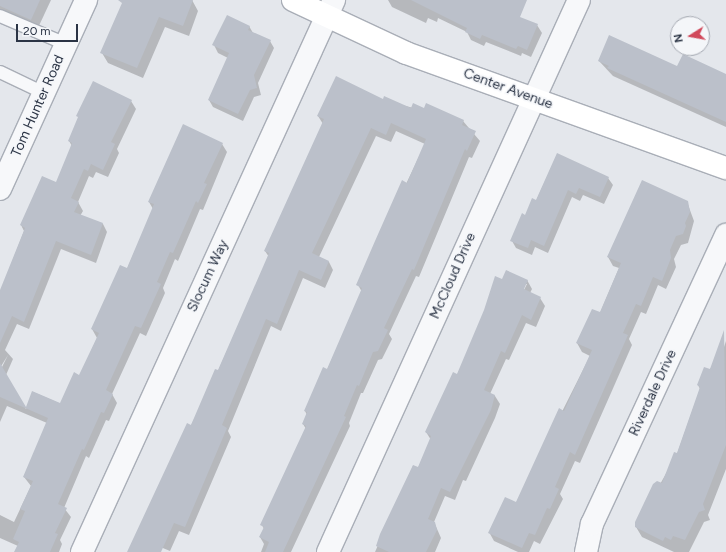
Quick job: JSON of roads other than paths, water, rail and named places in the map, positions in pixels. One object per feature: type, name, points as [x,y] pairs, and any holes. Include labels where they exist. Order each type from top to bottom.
[{"type":"main road","name":"Center Avenue","points":[[293,0],[331,8],[406,53],[726,168]]},
{"type":"street","name":"Tom Hunter Road","points":[[0,189],[86,0]]},
{"type":"street","name":"McCloud Drive","points":[[328,552],[579,0]]},
{"type":"street","name":"Slocum Way","points":[[82,552],[331,8]]},
{"type":"street","name":"Riverdale Drive","points":[[586,552],[592,524],[726,235]]},
{"type":"lane","points":[[0,16],[66,44]]},
{"type":"lane","points":[[0,72],[44,93]]}]
